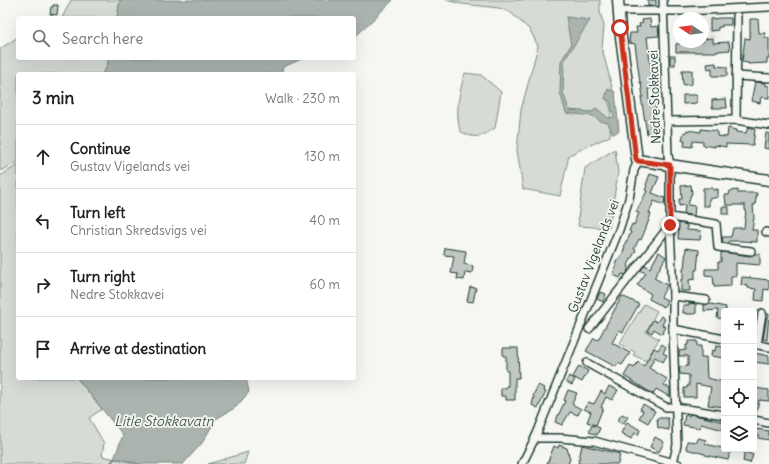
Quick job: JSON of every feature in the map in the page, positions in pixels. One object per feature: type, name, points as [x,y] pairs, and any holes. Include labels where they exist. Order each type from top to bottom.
[{"type":"main road","name":"Gustav Vigelands vei","points":[[618,0],[636,159],[638,161]]},
{"type":"main road","points":[[638,161],[769,180]]},
{"type":"street","name":"Nedre Stokkavei","points":[[663,0],[668,155],[670,165],[670,225],[677,445],[676,463]]},
{"type":"street","points":[[736,8],[737,0]]},
{"type":"street","points":[[619,12],[769,7]]},
{"type":"street","points":[[736,120],[737,16]]},
{"type":"street","points":[[736,76],[769,78]]},
{"type":"street","points":[[668,121],[736,120],[769,125]]},
{"type":"street","name":"Gustav Vigelands vei","points":[[522,464],[536,436],[619,230],[629,199],[634,170],[638,161]]},
{"type":"street","points":[[670,217],[716,224],[718,247],[751,251]]},
{"type":"street","points":[[589,329],[670,225]]},
{"type":"street","points":[[673,296],[706,300]]},
{"type":"street","points":[[756,344],[762,313]]},
{"type":"street","points":[[673,329],[721,338]]},
{"type":"street","points":[[757,345],[769,347]]},
{"type":"street","points":[[587,363],[666,407],[675,407],[721,415]]},
{"type":"street","points":[[757,421],[769,423]]},
{"type":"street","points":[[536,436],[539,438],[594,441],[676,463]]},
{"type":"shaded area","points":[[71,0],[120,0],[117,16],[63,16]]},
{"type":"shaded area","points":[[446,0],[600,0],[600,12],[604,26],[602,48],[613,91],[606,94],[611,110],[610,136],[569,155],[560,196],[523,189],[517,150],[521,110],[538,46],[530,30],[510,12],[499,8],[462,4]]},
{"type":"shaded area","points":[[16,38],[16,60],[109,60],[107,67],[103,72],[16,72],[16,163],[0,171],[0,49]]},
{"type":"shaded area","points":[[465,73],[481,75],[501,92],[495,128],[486,134],[470,136],[460,131],[458,102]]},
{"type":"shaded area","points":[[615,149],[618,173],[609,228],[578,226],[585,168]]},
{"type":"shaded area","points":[[16,166],[16,380],[79,380],[102,409],[89,418],[104,443],[102,456],[139,464],[0,464],[0,176]]},
{"type":"shaded area","points":[[644,304],[657,311],[646,332],[659,339],[646,361],[633,355],[635,352],[619,344]]},
{"type":"shaded area","points":[[248,452],[244,464],[208,464]]},
{"type":"water","points":[[120,0],[393,0],[356,36],[356,16],[117,16]]},
{"type":"water","points":[[566,17],[590,20],[564,61],[563,92],[569,110],[593,112],[596,108],[608,118],[614,117],[610,101],[605,99],[608,89],[615,92],[619,131],[613,134],[608,123],[600,121],[593,116],[566,113],[560,92],[561,61],[571,45]]},
{"type":"water","points":[[109,60],[299,60],[283,67],[282,72],[103,72],[107,67]]},
{"type":"water","name":"Litle Stokkavatn","points":[[79,380],[246,380],[249,392],[236,407],[216,419],[202,443],[183,464],[139,464],[121,459],[114,459],[123,435]]},
{"type":"building","points":[[648,0],[656,0],[656,6],[648,6]]},
{"type":"building","points":[[53,5],[58,5],[57,15],[50,14],[51,7],[53,7]]},
{"type":"building","points":[[731,18],[731,25],[722,25],[722,27],[718,27],[718,30],[710,31],[710,19]]},
{"type":"building","points":[[650,19],[651,27],[658,26],[659,36],[647,37],[651,81],[653,81],[654,88],[648,89],[649,100],[655,99],[656,109],[654,109],[659,128],[654,129],[655,133],[647,134],[635,44],[629,43],[630,33],[637,33],[636,27],[640,27],[639,24],[643,23],[642,20]]},
{"type":"building","points":[[750,19],[758,19],[759,33],[765,33],[765,38],[769,38],[769,59],[767,59],[767,63],[748,64],[742,62],[745,38],[750,39]]},
{"type":"building","points":[[709,38],[713,38],[713,43],[729,42],[730,50],[718,52],[676,52],[676,48],[709,48]]},
{"type":"building","points":[[670,56],[675,56],[675,65],[670,65]]},
{"type":"building","points":[[716,63],[716,66],[727,67],[727,76],[712,76],[712,68],[708,69],[707,64]]},
{"type":"building","points":[[682,70],[692,70],[692,84],[683,85]]},
{"type":"building","points":[[755,82],[766,83],[765,85],[769,86],[769,98],[761,97],[760,103],[751,101]]},
{"type":"building","points":[[683,95],[697,95],[697,103],[683,104]]},
{"type":"building","points":[[726,99],[727,108],[712,108],[712,100]]},
{"type":"building","points":[[748,127],[755,129],[753,145],[726,144],[726,147],[715,145],[715,147],[703,145],[703,142],[693,141],[692,147],[684,146],[685,140],[682,140],[684,132],[686,133],[687,130],[701,132],[701,129],[717,131],[717,136],[727,137],[728,128],[736,130],[736,132],[746,133]]},
{"type":"building","points":[[766,133],[769,133],[769,149],[764,148]]},
{"type":"building","points":[[650,174],[659,177],[652,193],[665,198],[664,205],[654,201],[649,213],[651,214],[646,228],[641,240],[639,239],[634,249],[636,250],[628,265],[627,273],[625,275],[622,274],[620,278],[613,275],[617,265],[615,264],[618,259],[620,259],[626,241],[631,232],[629,231],[632,224],[634,225],[639,213],[636,212],[647,191],[645,190]]},
{"type":"building","points":[[691,185],[692,194],[688,205],[695,206],[694,216],[684,214],[685,205],[679,206],[679,199],[682,199],[681,186]]},
{"type":"building","points":[[703,188],[713,188],[713,190],[718,189],[718,197],[709,199],[709,206],[703,206]]},
{"type":"building","points":[[738,190],[738,193],[757,193],[755,205],[753,205],[754,218],[752,230],[757,230],[757,242],[729,241],[728,243],[723,243],[722,237],[731,237],[733,228],[744,228],[746,210],[745,205],[726,205],[725,195],[729,195],[730,191]]},
{"type":"building","points":[[722,207],[729,207],[729,214],[722,214]]},
{"type":"building","points":[[679,223],[687,225],[687,230],[701,231],[700,240],[678,239]]},
{"type":"building","points":[[445,248],[466,251],[464,264],[473,266],[472,273],[465,272],[464,280],[457,279],[458,274],[451,273],[454,256],[444,255]]},
{"type":"building","points":[[686,248],[699,250],[697,270],[695,270],[695,279],[689,280],[690,291],[681,291],[681,279],[683,279]]},
{"type":"building","points":[[659,252],[666,257],[654,278],[667,285],[661,297],[667,300],[664,307],[649,299],[651,294],[637,285],[646,273],[641,271],[643,267],[645,265],[650,268]]},
{"type":"building","points":[[721,252],[750,256],[760,254],[760,265],[736,263],[736,276],[731,276],[731,286],[714,287],[713,276],[705,275],[705,269],[718,269],[718,262],[721,262]]},
{"type":"building","points":[[742,277],[769,280],[769,290],[764,289],[763,301],[755,300],[756,289],[741,285]]},
{"type":"building","points":[[470,287],[476,288],[473,302],[467,301]]},
{"type":"building","points":[[600,292],[606,294],[603,302],[597,299]]},
{"type":"building","points":[[622,296],[639,304],[623,332],[619,330],[612,343],[630,353],[622,365],[618,363],[616,367],[586,351],[594,338],[598,340]]},
{"type":"building","points":[[689,303],[696,304],[695,314],[683,313],[683,305],[689,305]]},
{"type":"building","points":[[711,304],[726,308],[721,308],[721,319],[717,318],[718,310],[704,311],[704,305]]},
{"type":"building","points":[[767,314],[769,314],[767,340],[763,339]]},
{"type":"building","points":[[661,316],[665,319],[662,325],[666,327],[662,334],[654,329],[652,333],[647,331],[653,320],[657,322]]},
{"type":"building","points":[[688,341],[697,341],[697,346],[701,346],[701,358],[706,357],[707,378],[721,381],[721,407],[708,405],[711,387],[696,384],[696,397],[684,397],[684,388],[689,386],[689,375],[680,374],[679,367],[688,366],[688,356],[679,356],[679,351],[686,350],[686,345],[688,345]]},
{"type":"building","points":[[662,344],[666,347],[663,353],[667,355],[663,362],[655,357],[649,368],[667,379],[664,385],[670,388],[670,397],[656,389],[653,394],[624,376],[630,366],[634,368],[638,362],[644,366],[654,348],[658,350]]},
{"type":"building","points":[[716,346],[721,347],[721,358],[711,356],[712,350],[715,351]]},
{"type":"building","points":[[503,348],[518,348],[519,378],[515,378],[515,400],[506,400],[506,396],[501,396],[501,388],[506,388],[506,386],[508,386],[508,371],[506,371],[506,356],[503,356]]},
{"type":"building","points":[[757,354],[769,356],[769,364],[757,362]]},
{"type":"building","points":[[579,366],[588,371],[582,382],[573,377]]},
{"type":"building","points":[[569,376],[575,379],[572,385],[566,382]]},
{"type":"building","points":[[538,385],[544,388],[543,391],[546,392],[538,408],[532,405],[533,396]]},
{"type":"building","points":[[609,386],[618,390],[612,400],[606,397],[601,407],[603,408],[596,425],[587,422],[591,412],[584,409],[588,402],[594,404],[601,391],[605,394]]},
{"type":"building","points":[[757,388],[769,390],[769,401],[759,400],[757,409]]},
{"type":"building","points":[[568,390],[577,393],[572,404],[581,409],[578,415],[570,412],[562,425],[555,422],[565,401],[564,400]]},
{"type":"building","points":[[643,404],[655,411],[648,423],[639,418],[643,411],[640,409]]},
{"type":"building","points":[[622,414],[628,417],[623,424],[617,421]]},
{"type":"building","points":[[690,414],[721,421],[721,429],[701,424],[700,428],[683,425],[685,415],[689,416]]},
{"type":"building","points":[[657,418],[668,418],[669,430],[658,428]]},
{"type":"building","points":[[627,422],[640,430],[638,435],[635,433],[631,439],[621,433]]},
{"type":"building","points":[[592,425],[600,428],[597,435],[589,432]]},
{"type":"building","points":[[757,429],[769,431],[769,440],[758,438]]},
{"type":"building","points":[[655,437],[664,442],[659,452],[650,447]]},
{"type":"building","points":[[698,438],[706,440],[705,444],[721,448],[721,452],[730,452],[728,460],[686,449],[687,441],[697,442]]},
{"type":"building","points":[[559,445],[567,448],[570,459],[568,464],[547,464],[554,446],[558,448]]},
{"type":"building","points":[[582,445],[620,454],[618,464],[578,464]]},
{"type":"building","points":[[745,452],[753,455],[750,463],[743,461]]},
{"type":"waterway","points":[[110,464],[114,459]]},
{"type":"route","points":[[620,28],[636,159],[638,161],[670,165],[670,225]]}]
